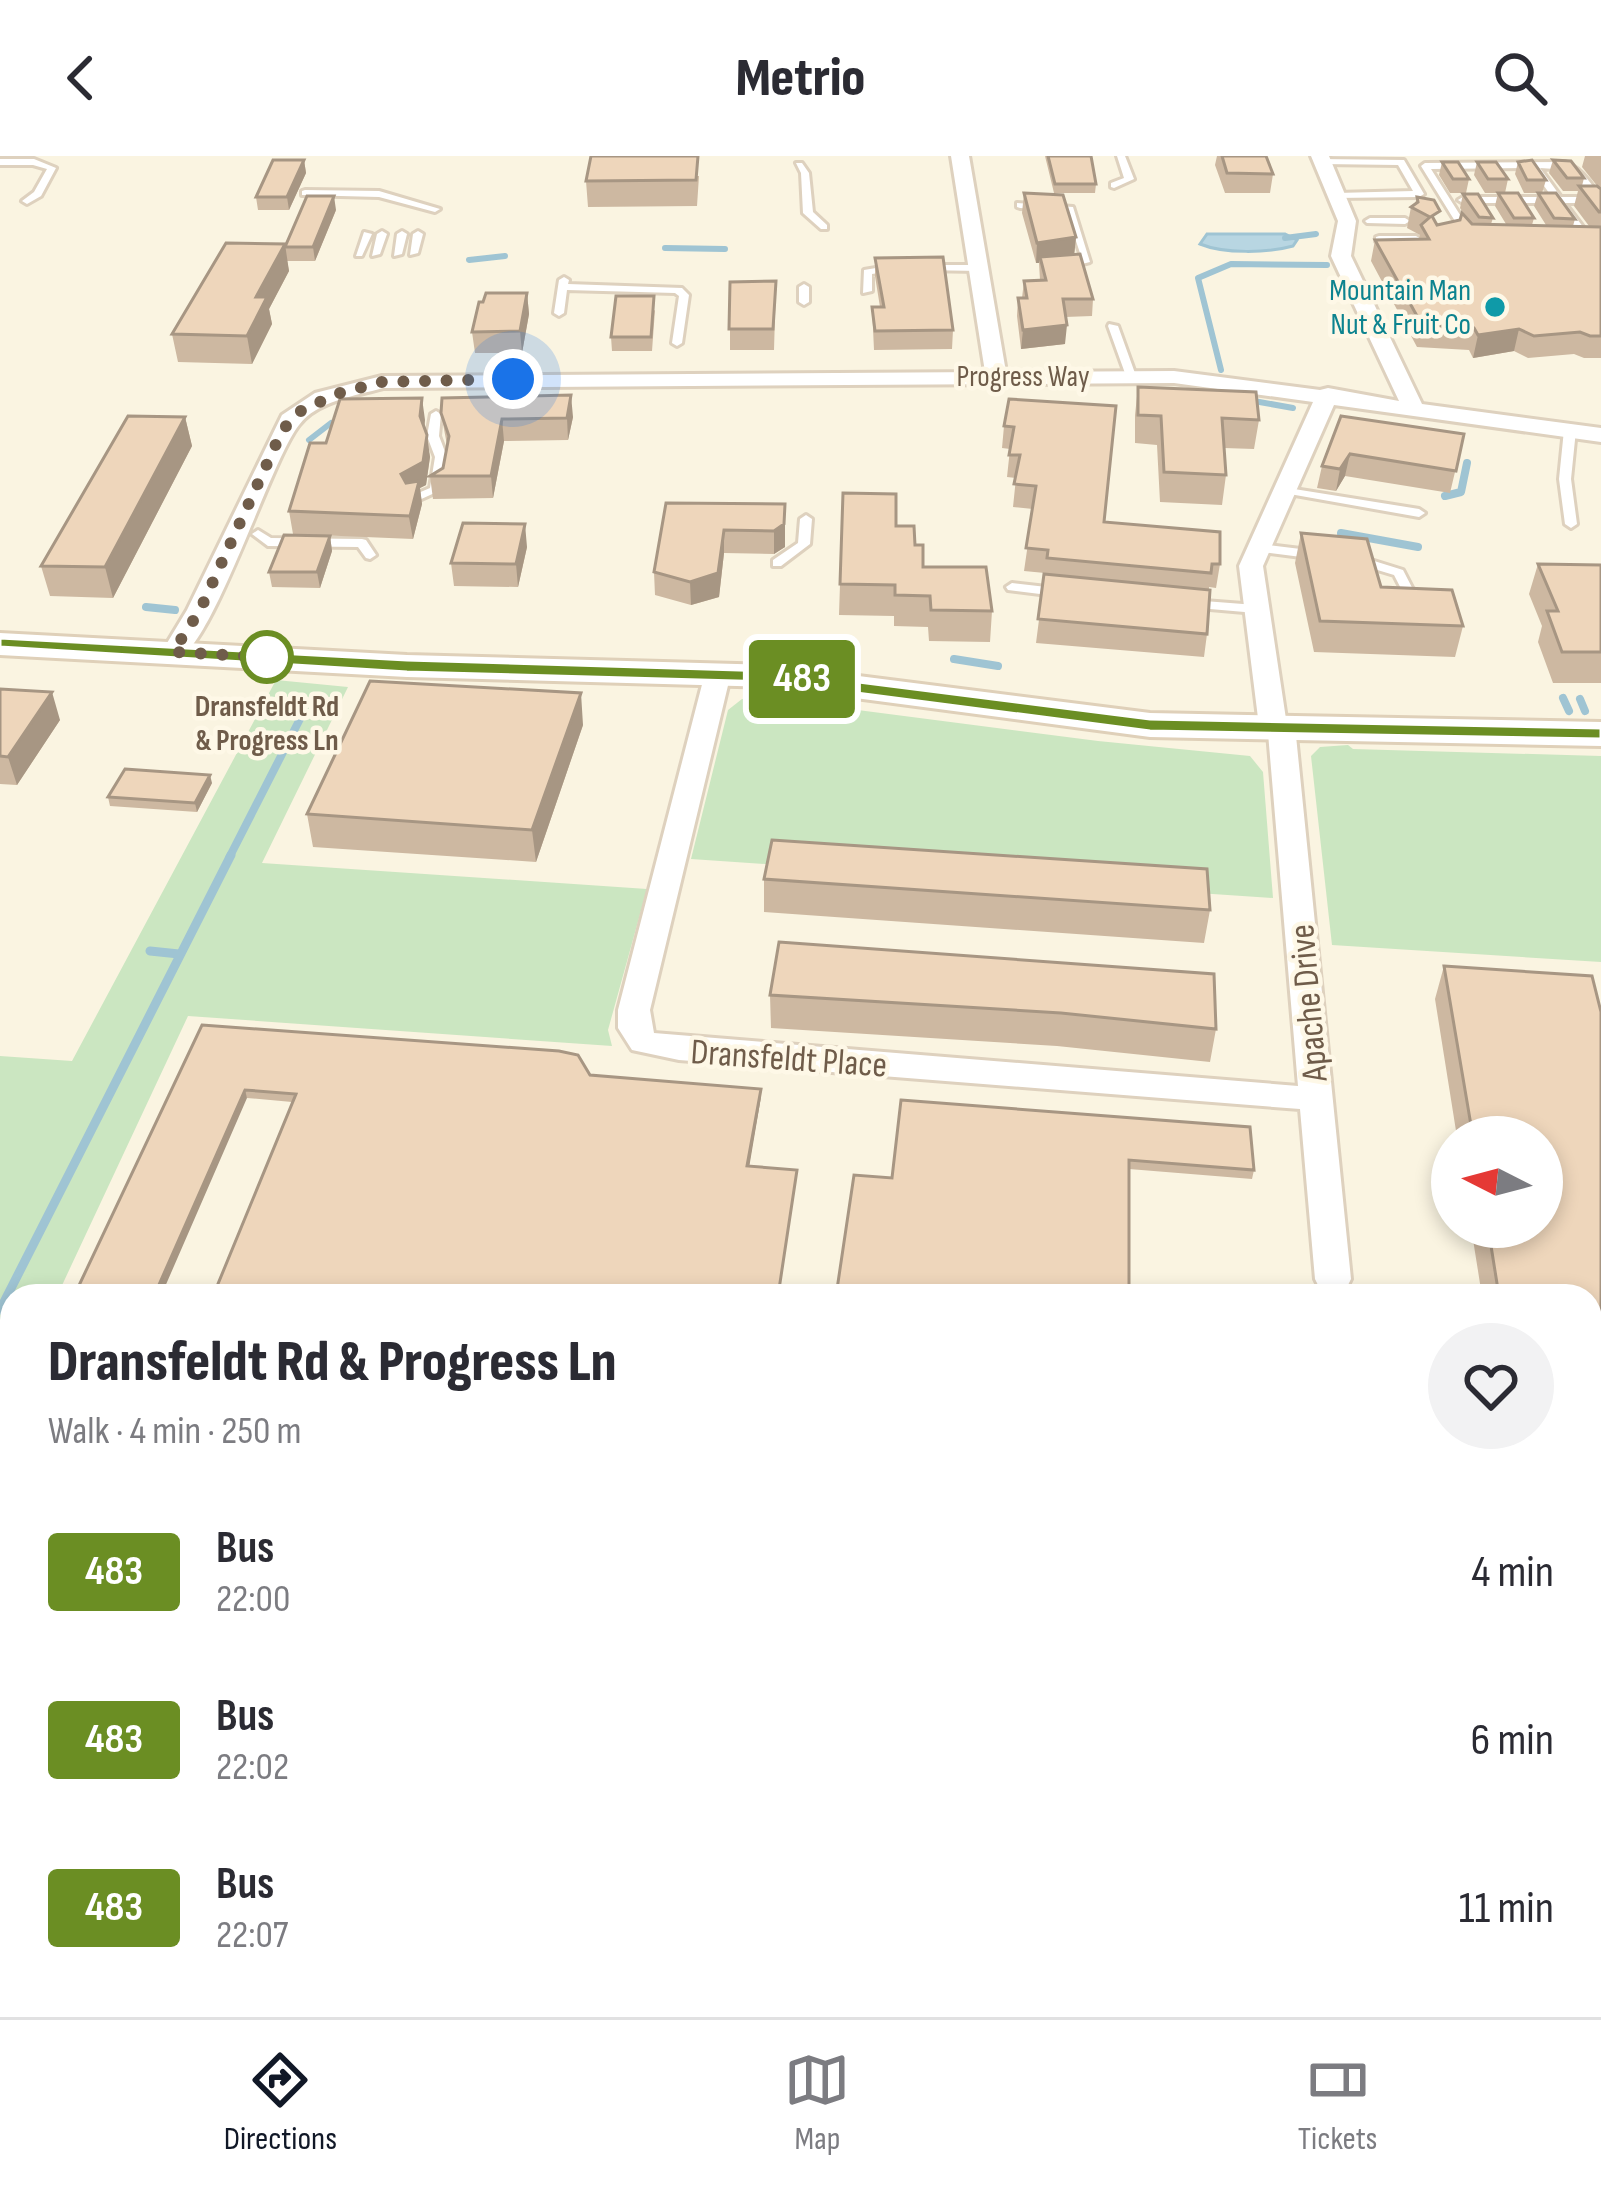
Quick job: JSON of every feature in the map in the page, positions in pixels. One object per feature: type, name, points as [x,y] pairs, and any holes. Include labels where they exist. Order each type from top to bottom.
[{"type":"street","points":[[960,156],[997,376]]},
{"type":"street","points":[[1321,158],[1347,221],[1341,256],[1412,407]]},
{"type":"street","name":"Progress Way","points":[[173,652],[200,610],[290,420],[312,403],[357,387],[442,380],[1131,376],[1221,380],[1601,435]]},
{"type":"street","points":[[1259,548],[1328,394]]},
{"type":"street","name":"Apache Drive","points":[[1259,548],[1251,566],[1277,726],[1333,1279]]},
{"type":"street","points":[[0,644],[407,666],[718,673],[940,696],[1123,723],[1601,734]]},
{"type":"street","name":"Dransfeldt Place","points":[[718,673],[634,1010],[633,1023],[643,1042],[679,1049],[1316,1099]]},
{"type":"lane","points":[[1114,185],[1129,179],[1121,156]]},
{"type":"lane","points":[[1321,158],[1398,161],[1408,174],[1401,179],[1408,203]]},
{"type":"lane","points":[[0,162],[34,162],[52,168],[38,194],[27,201]]},
{"type":"lane","points":[[799,165],[805,173],[808,213],[824,227]]},
{"type":"lane","points":[[1458,165],[1493,220]]},
{"type":"lane","points":[[1496,165],[1528,213]]},
{"type":"lane","points":[[1533,165],[1588,240]]},
{"type":"lane","points":[[1477,240],[1466,235],[1424,167],[1570,166],[1599,203]]},
{"type":"lane","points":[[305,193],[379,194],[429,211],[413,253]]},
{"type":"lane","points":[[1337,196],[1408,203]]},
{"type":"lane","points":[[1444,200],[1599,203]]},
{"type":"lane","points":[[1364,208],[1408,203]]},
{"type":"lane","points":[[1020,205],[1070,209],[1087,260],[1042,268]]},
{"type":"lane","points":[[1374,230],[1410,230],[1374,230]]},
{"type":"lane","points":[[359,254],[367,234]]},
{"type":"lane","points":[[375,254],[382,234]]},
{"type":"lane","points":[[397,254],[402,234]]},
{"type":"lane","points":[[1567,240],[1601,240]]},
{"type":"lane","points":[[867,290],[866,274],[872,269],[979,268]]},
{"type":"lane","points":[[560,313],[564,284],[678,290],[684,295],[677,343]]},
{"type":"lane","points":[[803,287],[804,302]]},
{"type":"lane","points":[[1113,326],[1131,376]]},
{"type":"lane","points":[[413,499],[435,490],[441,457],[433,436],[436,414]]},
{"type":"lane","points":[[1570,430],[1565,479],[1571,524]]},
{"type":"lane","points":[[1288,490],[1419,513]]},
{"type":"lane","points":[[777,563],[804,544],[806,519]]},
{"type":"lane","points":[[258,534],[268,542],[362,543],[370,555]]},
{"type":"lane","points":[[1259,548],[1374,562],[1399,573],[1417,611]]},
{"type":"lane","points":[[1012,587],[1091,596]]},
{"type":"lane","points":[[1183,603],[1256,608]]},
{"type":"green space","points":[[276,680],[348,687],[262,863],[647,889],[608,1030],[612,1046],[188,1016],[63,1284],[0,1284],[0,1056],[72,1061]]},
{"type":"green space","points":[[742,699],[1250,756],[1263,772],[1273,898],[691,859],[728,710]]},
{"type":"green space","points":[[1348,745],[1353,749],[1601,756],[1601,962],[1332,945],[1311,756],[1320,747]]},
{"type":"water","points":[[1207,234],[1285,234],[1297,240],[1283,248],[1233,251],[1200,244]]},
{"type":"building","points":[[591,156],[698,156],[696,180],[586,181]]},
{"type":"building","points":[[1048,156],[1091,156],[1096,184],[1055,184]]},
{"type":"building","points":[[1222,156],[1266,156],[1273,174],[1227,173]]},
{"type":"building","points":[[273,160],[304,160],[287,197],[256,197]]},
{"type":"building","points":[[1532,160],[1546,180],[1527,180],[1518,162]]},
{"type":"building","points":[[1553,160],[1571,161],[1584,178],[1567,178]]},
{"type":"building","points":[[1442,162],[1458,162],[1469,179],[1453,179]]},
{"type":"building","points":[[1477,162],[1496,162],[1508,179],[1488,179]]},
{"type":"building","points":[[1579,186],[1601,189],[1601,212],[1599,212]]},
{"type":"building","points":[[1024,193],[1063,195],[1076,237],[1037,243]]},
{"type":"building","points":[[1498,193],[1518,193],[1534,218],[1514,218]]},
{"type":"building","points":[[1538,193],[1556,193],[1575,219],[1554,218]]},
{"type":"building","points":[[1463,194],[1478,194],[1493,218],[1479,217]]},
{"type":"building","points":[[307,196],[334,196],[313,247],[285,247]]},
{"type":"building","name":"Mountain Man Nut & Fruit Co","points":[[1417,197],[1434,200],[1440,211],[1432,216],[1437,225],[1460,220],[1462,213],[1472,224],[1601,227],[1601,336],[1580,332],[1534,336],[1519,329],[1478,335],[1474,328],[1422,325],[1375,240],[1429,239],[1421,225],[1430,217],[1411,207]]},
{"type":"building","points":[[226,243],[285,244],[256,297],[267,297],[247,336],[172,334]]},
{"type":"building","points":[[1080,254],[1093,299],[1063,299],[1067,325],[1023,330],[1018,298],[1027,298],[1024,281],[1046,280],[1040,257]]},
{"type":"building","points":[[943,257],[953,330],[875,331],[872,307],[884,307],[875,258]]},
{"type":"building","points":[[776,281],[773,329],[729,329],[730,282]]},
{"type":"building","points":[[486,293],[527,293],[520,331],[472,332]]},
{"type":"building","points":[[616,296],[654,296],[651,337],[611,337]]},
{"type":"building","points":[[1138,387],[1256,392],[1259,420],[1222,418],[1226,475],[1164,472],[1161,416],[1138,415]]},
{"type":"building","points":[[571,395],[567,418],[502,419],[491,476],[430,476],[443,468],[449,436],[441,413],[442,398]]},
{"type":"building","points":[[422,398],[420,416],[427,435],[423,462],[401,474],[406,483],[419,481],[410,516],[289,511],[310,443],[326,443],[340,399]]},
{"type":"building","points":[[1009,399],[1116,406],[1104,522],[1220,532],[1220,564],[1212,564],[1211,573],[1047,558],[1048,550],[1026,548],[1036,486],[1014,484],[1020,455],[1009,455],[1014,427],[1004,426]]},
{"type":"building","points":[[128,416],[185,417],[105,567],[41,566]]},
{"type":"building","points":[[1341,416],[1464,434],[1456,471],[1350,454],[1340,469],[1322,466]]},
{"type":"building","points":[[843,493],[896,494],[896,526],[914,526],[915,545],[923,545],[923,567],[986,567],[992,611],[931,610],[930,596],[895,595],[895,585],[840,584]]},
{"type":"building","points":[[666,503],[785,504],[784,524],[774,531],[724,530],[718,573],[690,582],[654,572]]},
{"type":"building","points":[[463,523],[525,524],[516,564],[451,563]]},
{"type":"building","points":[[1301,533],[1367,539],[1381,587],[1452,590],[1463,626],[1320,621]]},
{"type":"building","points":[[284,535],[330,536],[317,572],[269,572]]},
{"type":"building","points":[[1538,564],[1601,565],[1601,652],[1562,652],[1547,611],[1558,611]]},
{"type":"building","points":[[1044,574],[1210,590],[1207,634],[1038,619]]},
{"type":"building","points":[[370,681],[581,693],[532,830],[307,814]]},
{"type":"building","points":[[0,689],[52,692],[8,757],[0,756]]},
{"type":"building","points":[[125,769],[210,775],[195,803],[108,797]]},
{"type":"building","points":[[772,840],[1207,869],[1210,910],[764,879]]},
{"type":"building","points":[[779,942],[1214,974],[1216,1029],[1061,1013],[770,995]]},
{"type":"building","points":[[1444,966],[1592,976],[1601,1012],[1601,1284],[1497,1284],[1491,1248],[1563,1248],[1563,1116],[1469,1116]]},
{"type":"building","points":[[202,1025],[559,1051],[578,1055],[590,1075],[761,1089],[747,1166],[797,1170],[780,1284],[218,1284],[296,1094],[245,1090],[159,1284],[80,1284]]},
{"type":"building","points":[[901,1100],[1250,1127],[1254,1170],[1129,1160],[1129,1284],[838,1284],[854,1175],[892,1178]]},
{"type":"waterway","points":[[1285,238],[1316,234]]},
{"type":"waterway","points":[[665,248],[725,249]]},
{"type":"waterway","points":[[469,260],[505,256]]},
{"type":"waterway","points":[[1221,370],[1198,278],[1231,264],[1327,265]]},
{"type":"waterway","points":[[1248,400],[1293,408]]},
{"type":"waterway","points":[[309,440],[331,423]]},
{"type":"waterway","points":[[1445,496],[1461,492],[1467,463]]},
{"type":"waterway","points":[[1341,533],[1418,547]]},
{"type":"waterway","points":[[146,607],[175,610]]},
{"type":"waterway","points":[[954,659],[998,666]]},
{"type":"waterway","points":[[1563,698],[1569,711]]},
{"type":"waterway","points":[[1580,699],[1585,711]]},
{"type":"waterway","points":[[229,858],[302,715]]},
{"type":"waterway","points":[[13,1284],[231,855]]},
{"type":"waterway","points":[[150,951],[179,954]]},
{"type":"bus line","name":"483","points":[[0,643],[407,666],[772,676],[1150,725],[1601,734]]},
{"type":"place","name":"Mountain Man Nut & Fruit Co","points":[[1495,307]]},
{"type":"place","name":"Dransfeldt Rd & Progress Ln","points":[[267,657]]},
{"type":"route","points":[[267,657],[277,658],[173,652],[200,610],[290,420],[322,398],[369,384],[513,379]]}]
